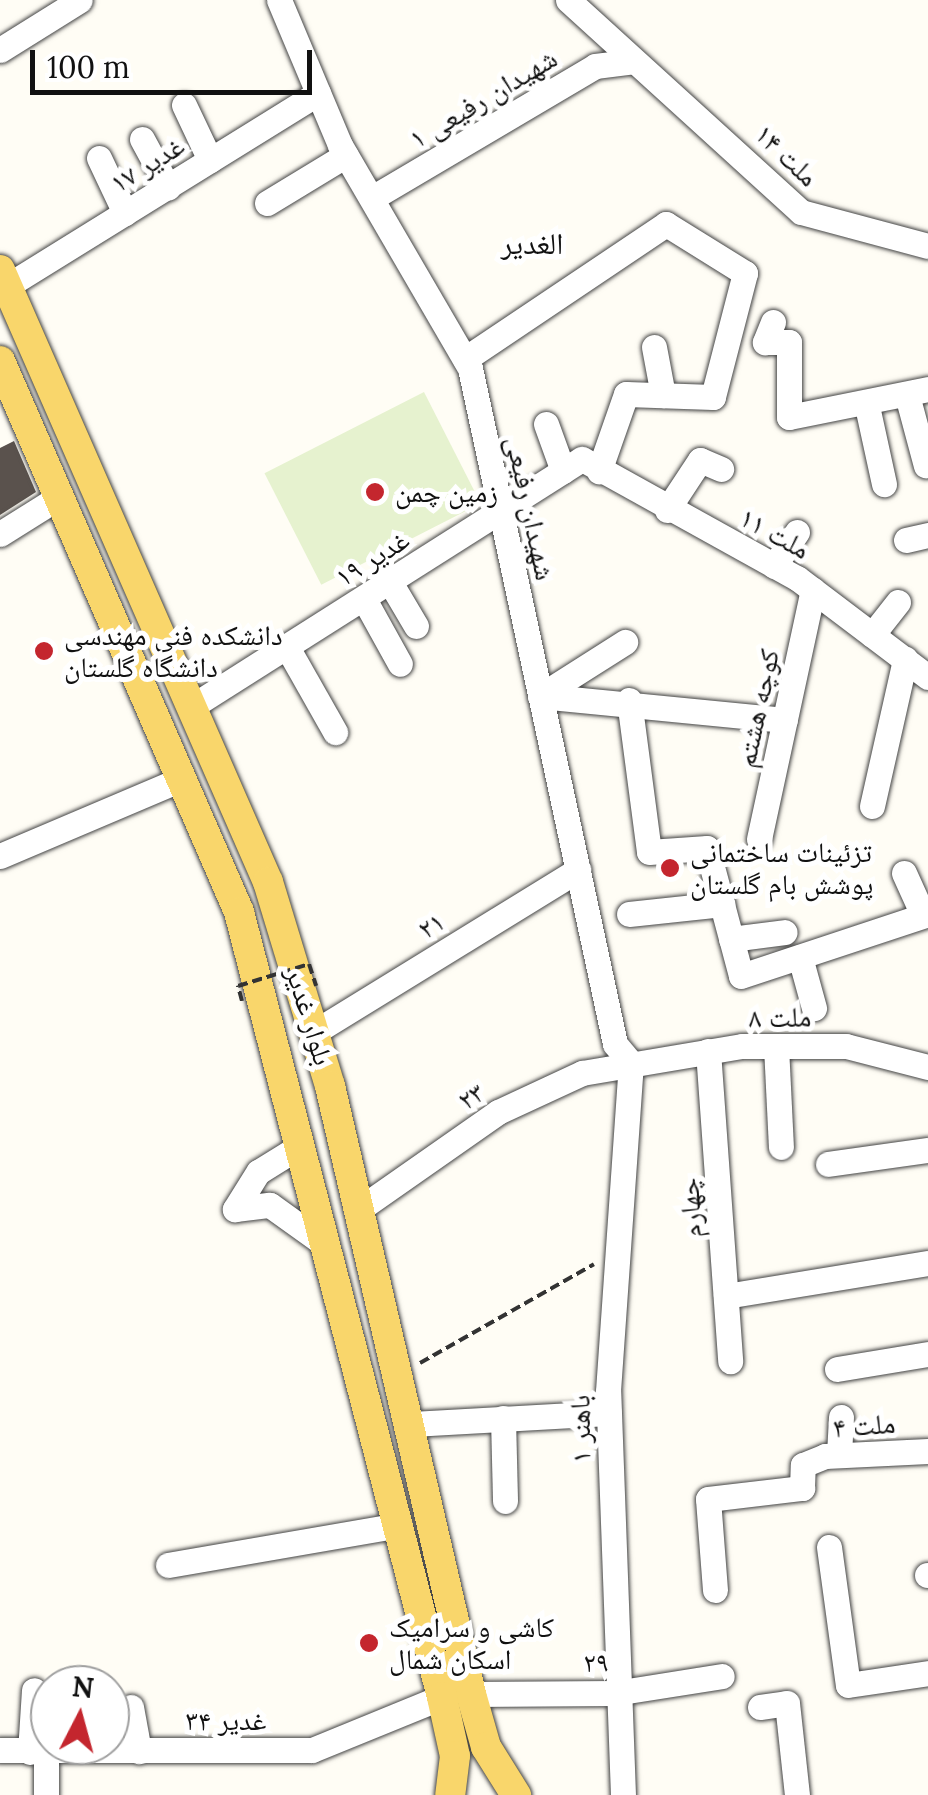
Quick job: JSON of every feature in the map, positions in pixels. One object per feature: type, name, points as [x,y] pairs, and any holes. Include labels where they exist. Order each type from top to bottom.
[{"type":"main road","name":"بلوار غدیر","points":[[4,278],[194,705],[268,882],[316,1032],[410,1424],[457,1695],[450,1795]]},
{"type":"main road","name":"بلوار غدیر","points":[[0,361],[239,912],[400,1525],[457,1695],[516,1795]]},
{"type":"street","points":[[0,50],[80,0]]},
{"type":"street","name":"شهیدان رفیعی","points":[[279,0],[346,155],[465,359],[615,1044],[631,1063]]},
{"type":"street","name":"۱۴ ملت","points":[[568,0],[629,62],[706,118],[801,212],[928,246]]},
{"type":"street","name":"۱ شهیدان رفیعی","points":[[372,198],[595,66],[629,62]]},
{"type":"street","name":"۱۷ غدیر","points":[[4,278],[126,213],[318,93]]},
{"type":"street","points":[[184,105],[210,160]]},
{"type":"street","points":[[142,138],[168,186]]},
{"type":"street","points":[[267,203],[346,155]]},
{"type":"street","points":[[99,158],[126,213]]},
{"type":"street","points":[[465,359],[666,224],[745,273],[713,397],[626,394],[581,467],[546,424]]},
{"type":"street","points":[[773,322],[765,342],[789,342],[789,417],[867,406],[918,392],[926,466]]},
{"type":"street","points":[[654,348],[663,395]]},
{"type":"street","points":[[867,406],[884,484]]},
{"type":"street","points":[[666,510],[700,460],[720,468]]},
{"type":"street","name":"۱۹ غدیر","points":[[194,705],[501,511],[581,467]]},
{"type":"street","name":"۱۱ ملت","points":[[581,467],[814,590],[928,677]]},
{"type":"street","points":[[0,534],[59,496]]},
{"type":"street","points":[[774,566],[797,532]]},
{"type":"street","points":[[390,582],[416,626]]},
{"type":"street","name":"کوچه هشتم","points":[[759,839],[814,590]]},
{"type":"street","points":[[364,598],[400,664]]},
{"type":"street","points":[[872,634],[898,602]]},
{"type":"street","points":[[540,696],[626,642]]},
{"type":"street","points":[[287,647],[336,732]]},
{"type":"street","points":[[872,806],[905,660]]},
{"type":"street","points":[[540,696],[629,700],[785,720]]},
{"type":"street","points":[[629,700],[649,852],[707,848],[741,976],[926,914],[904,873]]},
{"type":"street","points":[[0,856],[181,778]]},
{"type":"street","name":"۲۱","points":[[316,1032],[578,870]]},
{"type":"street","points":[[629,914],[722,904]]},
{"type":"street","points":[[731,939],[786,932]]},
{"type":"street","points":[[800,956],[814,1008]]},
{"type":"street","points":[[776,1046],[781,1147]]},
{"type":"street","name":"۸ ملت","points":[[631,1063],[708,1051],[846,1046],[928,1067]]},
{"type":"street","name":"چهارم","points":[[708,1051],[730,1361]]},
{"type":"street","name":"۲۳","points":[[358,1210],[498,1112],[582,1073],[631,1063]]},
{"type":"street","name":"باهنر ۱","points":[[623,1795],[615,1692],[610,1413],[616,1252],[631,1063]]},
{"type":"street","points":[[300,1146],[258,1172],[236,1209],[270,1204],[327,1246]]},
{"type":"street","points":[[828,1164],[928,1150]]},
{"type":"street","points":[[726,1296],[928,1263]]},
{"type":"street","points":[[836,1369],[928,1354]]},
{"type":"street","points":[[410,1424],[610,1413]]},
{"type":"street","points":[[839,1455],[841,1417]]},
{"type":"street","points":[[503,1418],[504,1501]]},
{"type":"street","name":"۴ ملت","points":[[715,1590],[708,1499],[802,1488],[803,1465],[839,1455],[928,1451]]},
{"type":"street","points":[[168,1565],[400,1525]]},
{"type":"street","points":[[829,1547],[848,1685],[928,1674]]},
{"type":"street","name":"۲۹","points":[[457,1695],[615,1692],[722,1676]]},
{"type":"street","name":"۳۴ غدیر","points":[[130,1750],[312,1750],[457,1695]]},
{"type":"street","points":[[760,1706],[787,1704],[797,1795]]},
{"type":"street","points":[[130,1707],[140,1751]]},
{"type":"street","name":"۳۴ غدیر","points":[[0,1750],[30,1752]]},
{"type":"street","points":[[40,1765],[46,1795]]},
{"type":"path","points":[[242,1001],[238,986],[309,964],[316,986]]},
{"type":"path","points":[[400,1374],[616,1252]]},
{"type":"green space","name":"زمین چمن","points":[[424,392],[481,503],[321,585],[265,473]]},
{"type":"building","points":[[14,441],[36,492],[0,515],[0,448]]},
{"type":"place","name":"زمین چمن","points":[[375,492]]},
{"type":"place","name":"دانشکده فنی مهندسی دانشگاه گلستان","points":[[44,651]]},
{"type":"place","name":"تزئینات ساختمانی پوشش بام گلستان","points":[[670,868]]},
{"type":"place","name":"کاشی و سرامیک اسکان شمال","points":[[369,1643]]},
{"type":"district","name":"الغدیر","points":[[532,243]]}]
